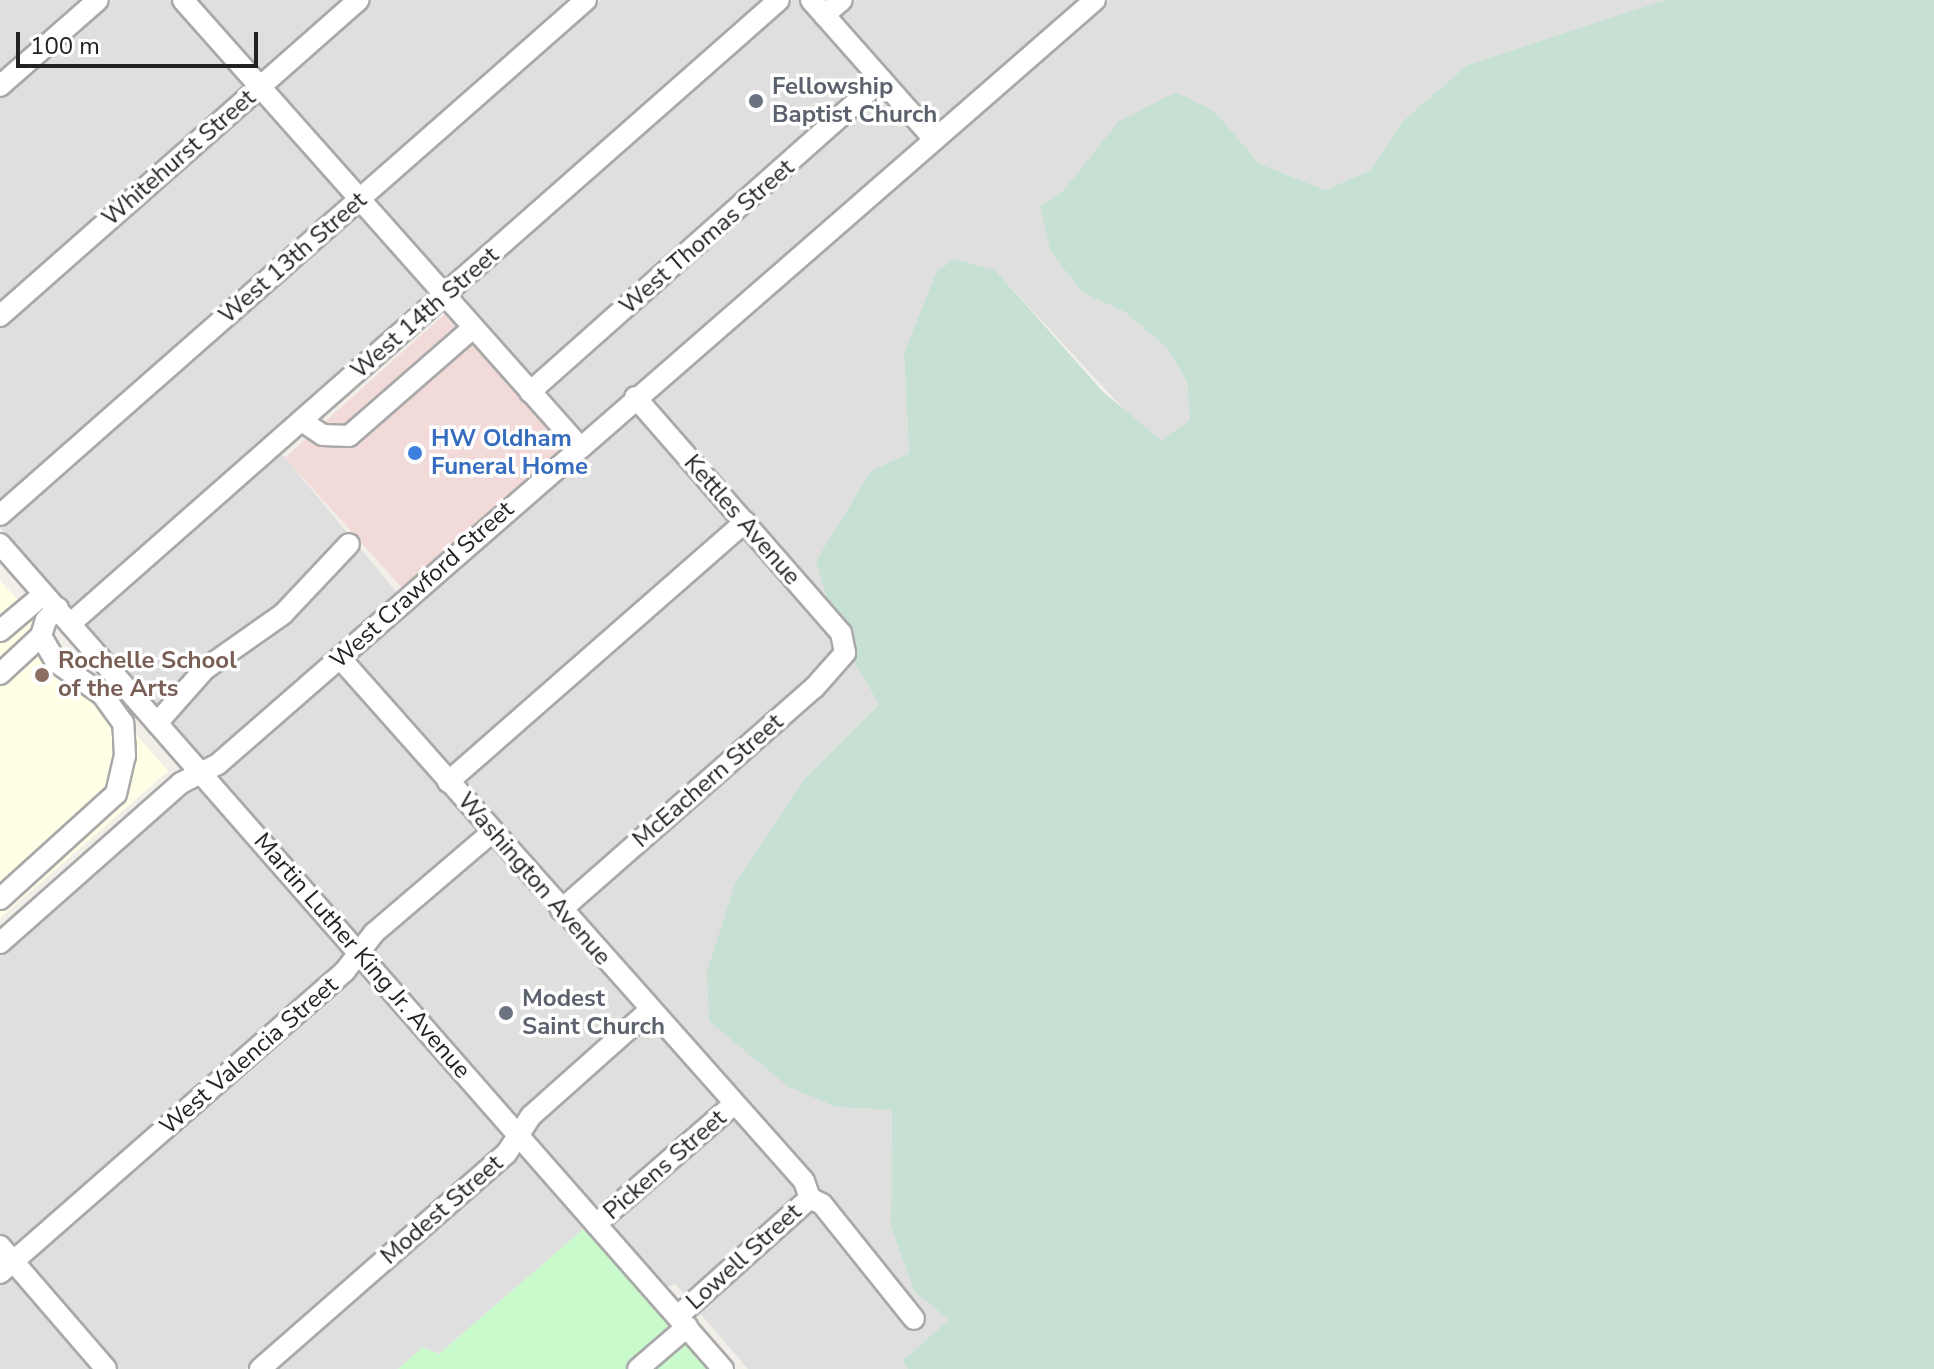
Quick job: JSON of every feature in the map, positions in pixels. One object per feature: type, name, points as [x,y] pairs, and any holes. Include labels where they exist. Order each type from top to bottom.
[{"type":"street","points":[[0,86],[98,0]]},
{"type":"street","points":[[183,0],[579,446]]},
{"type":"street","name":"Whitehurst Street","points":[[0,316],[358,0]]},
{"type":"street","name":"West 13th Street","points":[[0,515],[586,0]]},
{"type":"street","name":"West 14th Street","points":[[3,623],[57,609],[302,421],[779,0]]},
{"type":"street","points":[[842,0],[818,8],[934,139]]},
{"type":"street","name":"West Crawford Street","points":[[0,943],[181,783],[218,764],[635,397],[1095,0]]},
{"type":"street","name":"West Thomas Street","points":[[530,392],[882,80]]},
{"type":"street","points":[[302,421],[323,435],[349,436],[473,328]]},
{"type":"street","name":"Kettles Avenue","points":[[635,397],[841,633],[846,645]]},
{"type":"street","points":[[448,782],[745,522]]},
{"type":"street","name":"Martin Luther King Jr. Avenue","points":[[0,544],[723,1369]]},
{"type":"street","points":[[157,723],[205,669],[283,614],[349,544]]},
{"type":"street","points":[[0,674],[41,636],[46,620],[57,609]]},
{"type":"street","points":[[0,899],[116,794],[125,756],[123,723],[103,695],[56,662],[41,636]]},
{"type":"street","name":"McEachern Street","points":[[561,910],[840,665],[846,645]]},
{"type":"street","name":"Washington Avenue","points":[[340,658],[491,833],[804,1181],[810,1198],[822,1204],[914,1319]]},
{"type":"street","name":"West Valencia Street","points":[[4,1260],[334,982],[374,933],[491,833]]},
{"type":"street","name":"Modest Street","points":[[260,1369],[506,1154],[531,1116],[650,1010]]},
{"type":"street","name":"Pickens Street","points":[[596,1224],[733,1105]]},
{"type":"street","name":"Lowell Street","points":[[647,1366],[682,1322],[810,1198]]},
{"type":"street","points":[[4,1260],[106,1369]]},
{"type":"shaded area","points":[[0,0],[84,0],[0,74]]},
{"type":"shaded area","points":[[112,0],[172,0],[248,85],[0,303],[0,99]]},
{"type":"shaded area","points":[[195,0],[343,0],[260,74]]},
{"type":"shaded area","points":[[372,0],[572,0],[359,187],[272,88]]},
{"type":"shaded area","points":[[601,0],[765,0],[444,284],[372,202]]},
{"type":"shaded area","points":[[793,0],[800,0],[870,79],[530,380],[457,298]]},
{"type":"shaded area","points":[[856,0],[1081,0],[934,127],[837,17]]},
{"type":"shaded area","points":[[1109,0],[1665,0],[1467,65],[1402,122],[1371,170],[1325,190],[1260,164],[1214,111],[1119,122],[1064,190],[1040,206],[1083,293],[1125,312],[1168,349],[1187,382],[1190,420],[1161,440],[1131,417],[996,271],[904,352],[909,453],[871,471],[830,608],[647,398]]},
{"type":"shaded area","points":[[1665,0],[1934,0],[1934,1369],[908,1369],[902,1361],[949,1320],[914,1291],[891,1227],[892,1110],[837,1107],[789,1087],[709,1021],[707,971],[735,884],[802,782],[879,704],[852,659],[855,639],[830,608],[816,561],[871,471],[909,453],[904,353],[937,271],[955,259],[996,271],[1103,392],[1161,440],[1190,420],[1187,382],[1168,349],[1125,312],[1083,293],[1051,252],[1040,206],[1064,190],[1118,122],[1176,92],[1214,111],[1260,164],[1325,190],[1371,170],[1402,122],[1467,65]]},
{"type":"shaded area","points":[[882,93],[921,137],[585,440],[545,396]]},
{"type":"shaded area","points":[[260,99],[347,198],[0,503],[0,328]]},
{"type":"shaded area","points":[[359,212],[432,296],[71,609],[0,524]]},
{"type":"shaded area","points":[[447,312],[566,444],[404,590],[285,458]]},
{"type":"shaded area","points":[[635,409],[732,521],[448,768],[350,656]]},
{"type":"shaded area","points":[[281,453],[347,532],[277,607],[200,662],[156,709],[83,626]]},
{"type":"shaded area","points":[[745,535],[834,637],[832,659],[561,897],[461,784]]},
{"type":"shaded area","points":[[359,547],[398,594],[202,761],[169,724],[211,676],[289,621]]},
{"type":"shaded area","name":"Rochelle School of the Arts","points":[[0,580],[168,771],[0,918]]},
{"type":"shaded area","points":[[852,659],[879,704],[802,782],[837,1107],[893,1110],[891,1227],[914,1291],[949,1320],[902,1361],[908,1369],[748,1369],[698,1311],[812,1208],[913,1331],[926,1321],[828,1199],[573,911],[821,695]]},
{"type":"shaded area","points":[[340,670],[480,831],[356,938],[216,778]]},
{"type":"shaded area","points":[[199,784],[348,953],[13,1249],[0,1234],[0,956]]},
{"type":"shaded area","points":[[491,845],[638,1008],[518,1117],[371,953]]},
{"type":"shaded area","points":[[360,967],[507,1134],[499,1148],[246,1369],[117,1369],[25,1263]]},
{"type":"shaded area","points":[[650,1023],[720,1104],[596,1211],[526,1131]]},
{"type":"shaded area","points":[[733,1118],[800,1194],[686,1296],[675,1284],[664,1288],[609,1226]]},
{"type":"shaded area","points":[[520,1149],[587,1226],[439,1354],[423,1347],[398,1369],[274,1369]]},
{"type":"shaded area","points":[[13,1274],[95,1369],[0,1369],[0,1285]]},
{"type":"green space","points":[[587,1226],[712,1369],[398,1369],[423,1347],[439,1354]]},
{"type":"place","name":"Fellowship Baptist Church","points":[[756,101]]},
{"type":"place","name":"HW Oldham Funeral Home","points":[[415,453]]},
{"type":"place","name":"Rochelle School of the Arts","points":[[42,675]]},
{"type":"place","name":"Modest Saint Church","points":[[506,1013]]}]
